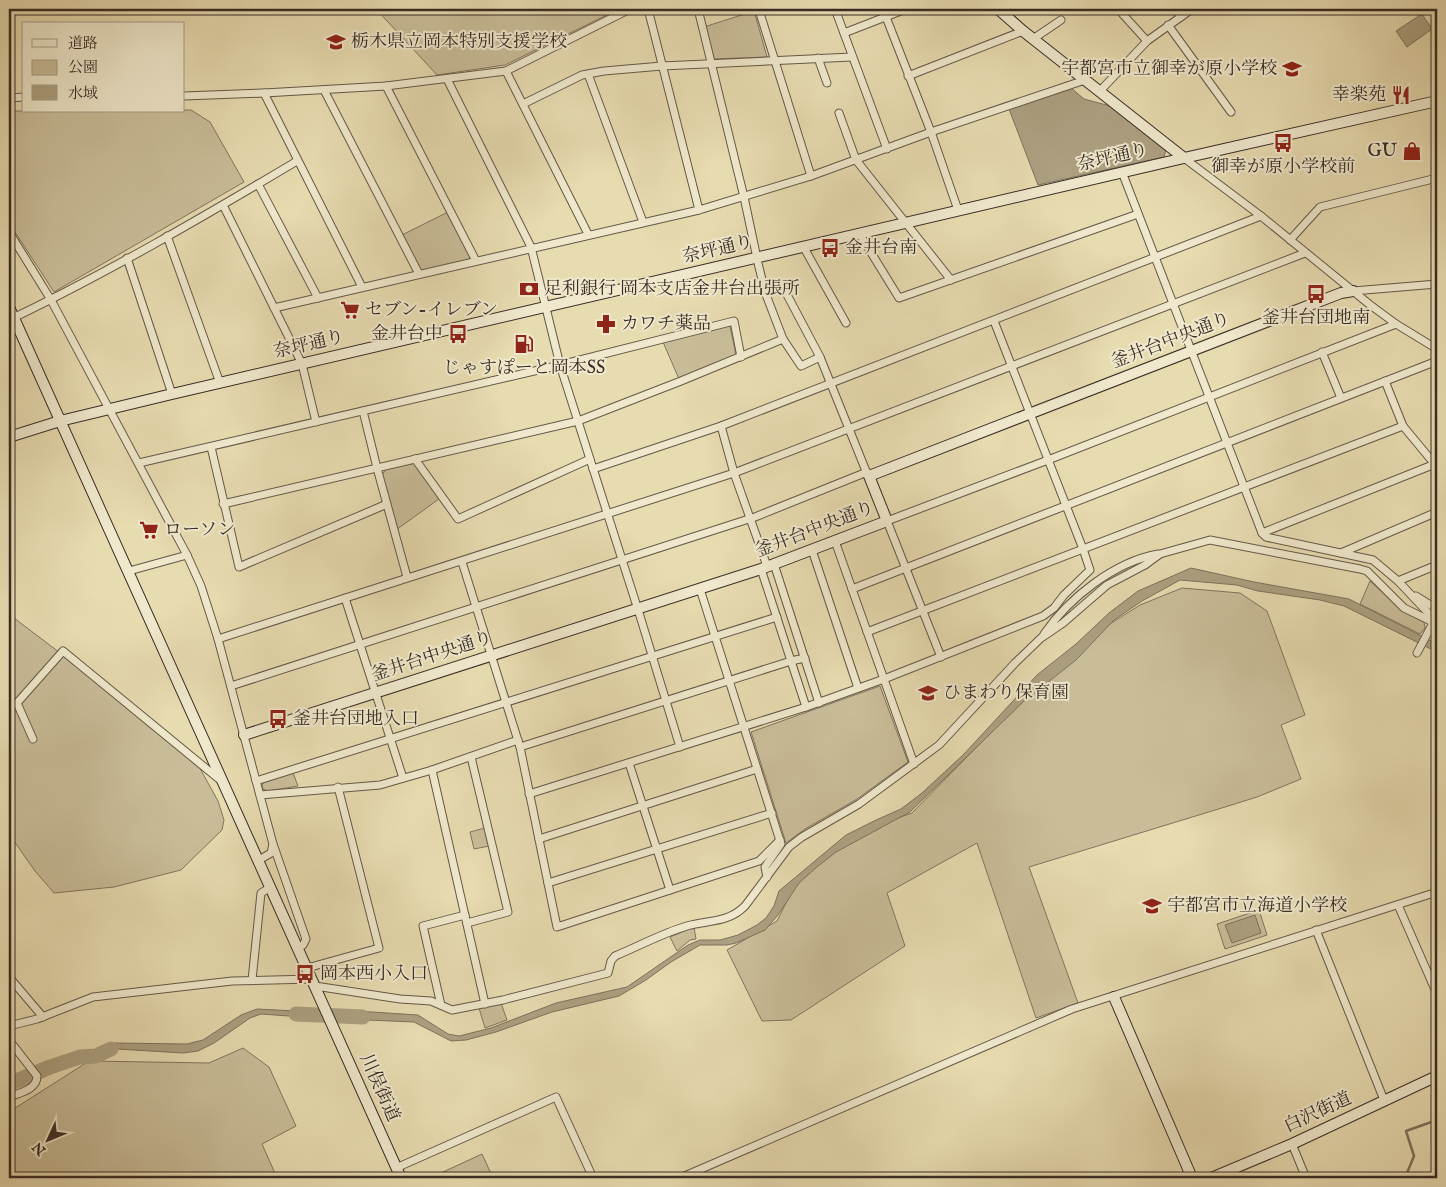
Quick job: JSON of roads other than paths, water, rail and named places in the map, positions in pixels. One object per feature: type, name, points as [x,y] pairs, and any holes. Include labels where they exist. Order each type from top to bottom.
[{"type":"street","points":[[185,96],[386,86],[506,71],[630,9]]},
{"type":"street","points":[[648,9],[699,210]]},
{"type":"street","points":[[698,9],[765,292],[784,339],[801,366],[820,357]]},
{"type":"street","points":[[760,9],[810,176]]},
{"type":"street","points":[[835,9],[887,149]]},
{"type":"street","points":[[844,33],[906,9]]},
{"type":"street","points":[[1118,9],[1147,41]]},
{"type":"street","points":[[1175,9],[1181,17]]},
{"type":"street","points":[[1100,91],[1147,41],[1192,9]]},
{"type":"street","points":[[1004,10],[1023,32],[1261,216],[1353,291],[1396,324],[1437,349]]},
{"type":"street","points":[[886,17],[931,132],[958,210]]},
{"type":"street","points":[[1033,39],[1061,20]]},
{"type":"street","points":[[1168,26],[1231,112]]},
{"type":"street","points":[[908,76],[1023,32]]},
{"type":"street","points":[[523,104],[582,75],[604,71],[662,66],[852,57]]},
{"type":"street","points":[[818,58],[828,83]]},
{"type":"street","points":[[506,71],[588,234]]},
{"type":"street","points":[[588,74],[643,222]]},
{"type":"street","points":[[447,79],[531,248],[560,365],[680,747]]},
{"type":"street","points":[[274,308],[588,234],[699,210],[810,176],[931,132],[1085,80]]},
{"type":"street","points":[[386,86],[476,261]]},
{"type":"street","points":[[324,90],[419,274]]},
{"type":"street","points":[[264,93],[362,287]]},
{"type":"street","points":[[9,98],[22,97]]},
{"type":"street","name":"奈坪通り","points":[[9,437],[60,421],[109,409],[546,306],[1437,101]]},
{"type":"street","points":[[839,113],[856,160],[951,280]]},
{"type":"street","points":[[12,319],[51,300],[223,205],[297,161]]},
{"type":"street","points":[[1122,172],[1262,533],[1266,537],[1373,560],[1398,581],[1432,617],[1435,624]]},
{"type":"street","points":[[1290,240],[1320,207],[1437,178]]},
{"type":"street","points":[[258,184],[318,298]]},
{"type":"street","points":[[223,205],[302,364],[316,422]]},
{"type":"street","points":[[858,233],[899,298],[1138,214]]},
{"type":"street","points":[[594,469],[721,426],[1261,216]]},
{"type":"street","points":[[9,232],[51,300],[139,463],[201,586],[218,639],[273,844],[306,939],[303,945],[298,948]]},
{"type":"street","points":[[167,236],[220,383]]},
{"type":"street","points":[[803,246],[846,323]]},
{"type":"street","points":[[218,639],[734,473],[1306,253]]},
{"type":"street","points":[[127,258],[172,394]]},
{"type":"street","points":[[1353,291],[1437,284]]},
{"type":"street","points":[[231,686],[750,518],[868,474],[820,357],[784,288],[765,292]]},
{"type":"street","name":"釜井台中央通り","points":[[244,735],[700,589],[768,566],[888,521],[868,474],[1340,292],[1353,291]]},
{"type":"street","name":"川俣街道","points":[[9,307],[12,319],[129,572],[401,1178]]},
{"type":"street","points":[[139,463],[560,365],[734,321],[741,356]]},
{"type":"street","points":[[994,321],[1084,549],[1095,582]]},
{"type":"street","points":[[941,657],[888,521],[1396,324]]},
{"type":"street","points":[[223,504],[578,421],[784,339]]},
{"type":"street","points":[[1322,352],[1341,398]]},
{"type":"street","points":[[852,589],[1065,504],[1437,361]]},
{"type":"street","points":[[1262,533],[1436,466],[1403,426],[1385,381]]},
{"type":"street","points":[[363,411],[376,468],[407,578]]},
{"type":"street","points":[[721,426],[734,473],[768,566],[805,658],[819,702]]},
{"type":"street","points":[[867,632],[1403,426]]},
{"type":"street","points":[[211,447],[239,567],[386,504]]},
{"type":"street","points":[[415,459],[458,519],[590,460]]},
{"type":"street","points":[[1341,553],[1437,512]]},
{"type":"street","points":[[1041,638],[1054,620],[1095,582],[1140,557],[1160,554],[1210,540],[1368,571],[1404,608],[1435,624]]},
{"type":"street","points":[[835,541],[914,764]]},
{"type":"street","points":[[812,550],[858,688]]},
{"type":"street","points":[[9,1026],[43,1017],[93,997],[232,981],[314,983],[400,999],[431,1001],[452,1010],[503,1000],[608,973],[611,961],[615,956],[686,926],[726,919],[737,914],[789,847],[802,837],[859,804],[939,745],[1041,638],[1107,585],[1145,565],[1160,554]]},
{"type":"street","points":[[129,572],[187,555]]},
{"type":"street","points":[[462,562],[519,744],[558,927],[759,861],[780,840]]},
{"type":"street","points":[[1398,581],[1437,565]]},
{"type":"street","points":[[768,566],[777,617],[806,708]]},
{"type":"street","points":[[529,794],[806,708],[941,657],[1042,616],[1054,608],[1064,595],[1090,570]]},
{"type":"street","points":[[700,589],[781,844],[765,867],[767,877]]},
{"type":"street","points":[[1405,590],[1437,610]]},
{"type":"street","points":[[345,598],[403,778]]},
{"type":"street","points":[[256,781],[777,617]]},
{"type":"street","points":[[1417,653],[1435,624]]},
{"type":"street","points":[[33,739],[16,703],[63,651],[224,782]]},
{"type":"street","points":[[260,795],[338,787],[365,787],[403,778],[805,658]]},
{"type":"street","points":[[441,1005],[424,926],[508,912],[471,757]]},
{"type":"street","points":[[629,763],[670,890]]},
{"type":"street","points":[[432,770],[485,1004]]},
{"type":"street","points":[[538,838],[758,770]]},
{"type":"street","points":[[307,968],[379,948],[338,787]]},
{"type":"street","points":[[548,883],[772,813]]},
{"type":"street","points":[[259,860],[270,853],[273,844]]},
{"type":"street","points":[[252,980],[261,893],[271,887]]},
{"type":"street","points":[[680,1178],[1072,1009],[1437,892]]},
{"type":"street","points":[[1398,905],[1437,994]]},
{"type":"street","points":[[1316,930],[1384,1100]]},
{"type":"street","points":[[9,977],[43,1017]]},
{"type":"street","points":[[1114,997],[1192,1178]]},
{"type":"street","points":[[9,1040],[35,1074],[37,1081],[32,1087],[9,1097]]},
{"type":"street","name":"白沢街道","points":[[1211,1178],[1292,1144],[1437,1076]]},
{"type":"street","points":[[396,1168],[556,1097],[593,1178]]},
{"type":"street","points":[[1292,1144],[1306,1178]]},
{"type":"water","points":[[1422,14],[1432,29],[1407,47],[1396,31]]},
{"type":"water","points":[[1071,88],[1084,99],[1110,106],[1166,150],[1164,157],[1038,185],[1009,109]]},
{"type":"water","points":[[1191,568],[1254,582],[1349,599],[1437,644],[1437,652],[1344,606],[1320,600],[1258,591],[1237,585],[1180,580],[1142,601],[1114,620],[1076,660],[1024,701],[910,812],[836,852],[818,866],[799,883],[778,915],[765,930],[736,943],[700,945],[619,996],[552,1012],[496,1032],[466,1040],[451,1041],[414,1022],[344,1019],[341,1010],[418,1015],[448,1034],[459,1036],[491,1028],[556,1003],[627,987],[688,945],[700,940],[720,940],[738,935],[757,925],[766,918],[774,906],[779,891],[846,835],[901,809],[922,793],[964,754],[1037,675],[1076,644],[1109,613],[1138,591]]},
{"type":"water","points":[[1255,915],[1261,933],[1232,943],[1225,925]]},
{"type":"water","points":[[257,1009],[316,1012],[317,1018],[261,1014],[250,1018],[214,1043],[198,1051],[183,1053],[117,1049],[94,1058],[92,1052],[115,1043],[187,1044],[203,1040],[241,1015]]},
{"type":"water","points":[[50,1064],[51,1070],[9,1088],[9,1082]]},
{"type":"waterway","points":[[296,1014],[363,1017]]},
{"type":"waterway","points":[[9,1084],[50,1067],[80,1057],[96,1056],[111,1049]]},
{"type":"waterway","points":[[1405,1178],[1414,1156],[1406,1131],[1437,1120]]},
{"type":"place","name":"栃木県立岡本特別支援学校","points":[[336,42]]},
{"type":"place","name":"宇都宮市立御幸が原小学校","points":[[1292,69]]},
{"type":"place","name":"幸楽苑","points":[[1401,95]]},
{"type":"place","name":"御幸が原小学校前","points":[[1283,143]]},
{"type":"place","name":"GU","points":[[1412,151]]},
{"type":"place","name":"金井台南","points":[[830,248]]},
{"type":"place","name":"足利銀行 岡本支店金井台出張所","points":[[529,289]]},
{"type":"place","name":"釜井台団地南","points":[[1316,294]]},
{"type":"place","name":"セブン-イレブン","points":[[350,310]]},
{"type":"place","name":"カワチ薬品","points":[[606,324]]},
{"type":"place","name":"金井台中","points":[[458,334]]},
{"type":"place","name":"じゃすぽーと岡本SS","points":[[524,344]]},
{"type":"place","name":"ローソン","points":[[149,530]]},
{"type":"place","name":"ひまわり保育園","points":[[928,693]]},
{"type":"place","name":"釜井台団地入口","points":[[278,719]]},
{"type":"place","name":"宇都宮市立海道小学校","points":[[1152,906]]},
{"type":"place","name":"岡本西小入口","points":[[305,974]]}]
